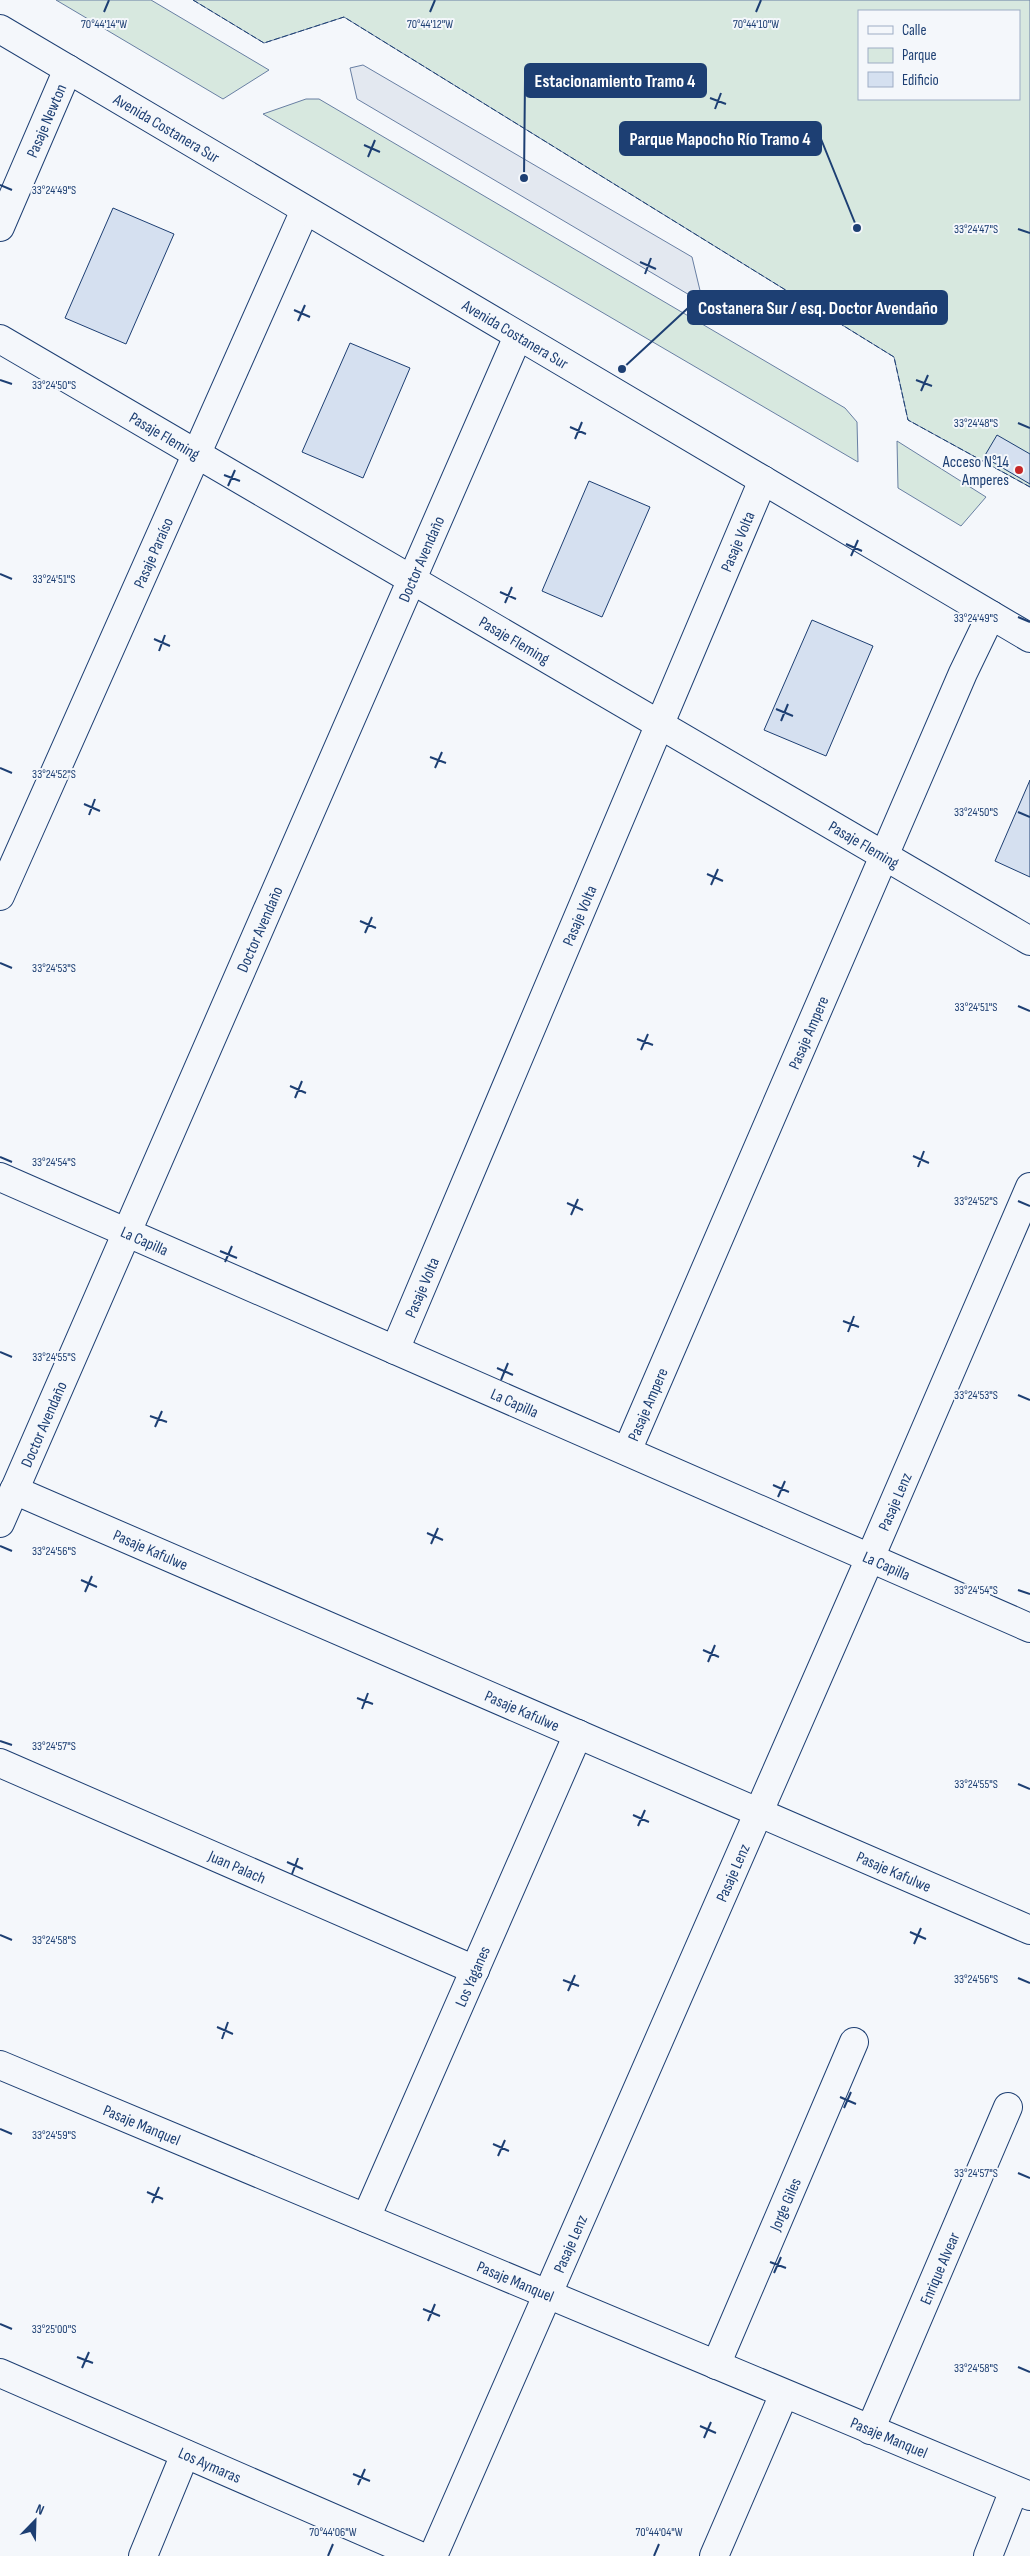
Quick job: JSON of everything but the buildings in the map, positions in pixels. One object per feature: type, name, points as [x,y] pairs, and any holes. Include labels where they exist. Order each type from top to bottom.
[{"type":"street","name":"Avenida Costanera Sur","points":[[0,29],[1030,638]]},
{"type":"street","name":"Pasaje Newton","points":[[0,227],[68,69]]},
{"type":"street","name":"Pasaje Paraíso","points":[[0,896],[305,210]]},
{"type":"street","name":"Doctor Avendaño","points":[[0,1523],[518,336]]},
{"type":"street","name":"Pasaje Fleming","points":[[0,339],[1030,941]]},
{"type":"street","name":"Pasaje Volta","points":[[395,1350],[763,480]]},
{"type":"street","name":"Pasaje Ampere","points":[[627,1451],[963,673],[991,615]]},
{"type":"street","name":"La Capilla","points":[[0,1177],[1030,1628]]},
{"type":"street","name":"Pasaje Lenz","points":[[433,2556],[870,1558],[1030,1187]]},
{"type":"street","name":"Pasaje Kafulwe","points":[[14,1490],[1030,1930]]},
{"type":"street","name":"Los Yaganes","points":[[366,2218],[578,1734]]},
{"type":"street","name":"Juan Palach","points":[[0,1763],[474,1970]]},
{"type":"street","name":"Jorge Giles","points":[[716,2365],[854,2042]]},
{"type":"street","name":"Pasaje Manquel","points":[[0,2065],[1022,2493]]},
{"type":"street","name":"Enrique Alvear","points":[[870,2430],[1008,2107]]},
{"type":"street","name":"Los Aymaras","points":[[0,2373],[420,2556]]},
{"type":"street","points":[[714,2556],[784,2394]]},
{"type":"street","points":[[143,2556],[185,2454]]},
{"type":"street","points":[[988,2556],[1022,2493]]},
{"type":"green space","points":[[56,0],[151,0],[269,70],[223,99]]},
{"type":"green space","points":[[193,0],[1030,0],[1030,487],[908,420],[894,357],[344,17],[264,43]]},
{"type":"green space","points":[[306,99],[319,99],[845,408],[857,422],[858,462],[263,114]]},
{"type":"green space","points":[[897,441],[986,497],[961,526],[898,488]]},
{"type":"shaded area","points":[[363,65],[692,257],[703,303],[357,99],[350,68]]},
{"type":"fence","points":[[193,0],[264,43],[344,17],[894,357],[908,420],[1030,487]]},
{"type":"place","name":"Estacionamiento Tramo 4","points":[[524,178]]},
{"type":"place","name":"Parque Mapocho Río Tramo 4","points":[[857,228]]},
{"type":"place","name":"Costanera Sur / esq. Doctor Avendaño","points":[[622,369]]},
{"type":"place","name":"Acceso N°14 Amperes","points":[[1019,470]]}]
